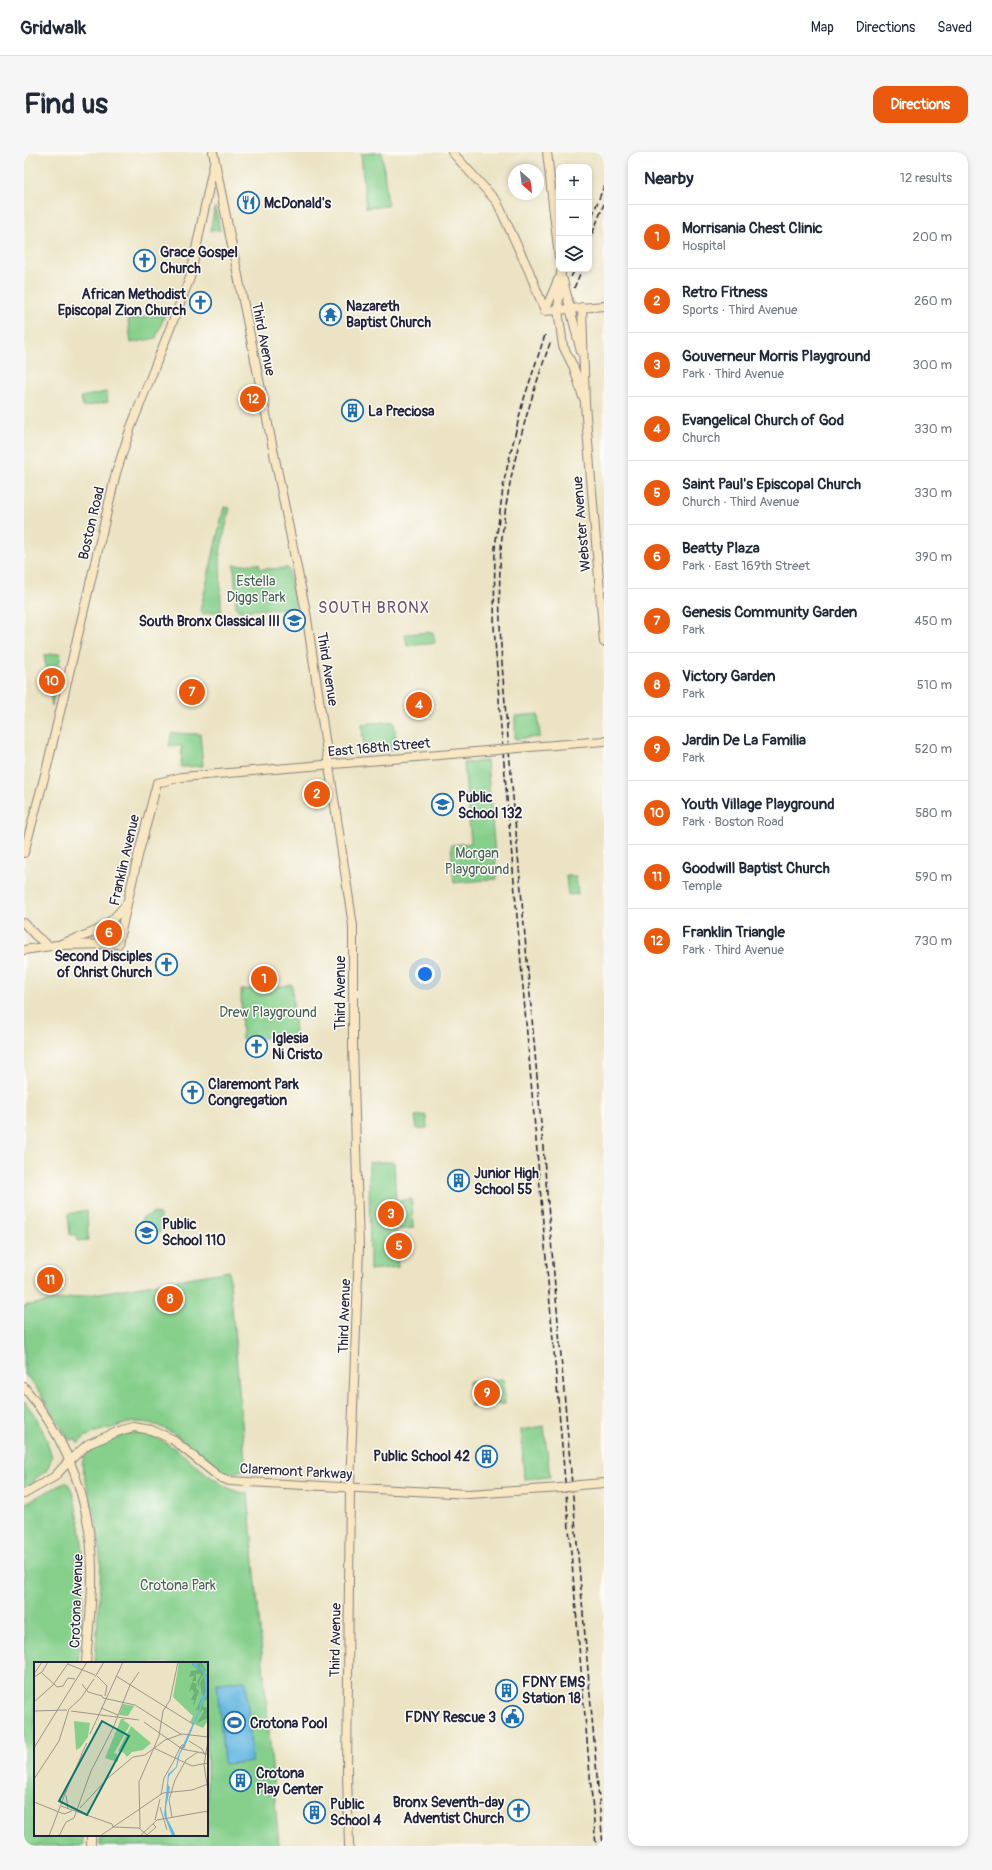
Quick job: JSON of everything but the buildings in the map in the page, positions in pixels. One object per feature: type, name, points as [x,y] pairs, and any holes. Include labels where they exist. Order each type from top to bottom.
[{"type":"main road","points":[[452,152],[497,202],[529,271],[545,311]]},
{"type":"main road","points":[[547,152],[557,236]]},
{"type":"main road","name":"Third Avenue","points":[[214,156],[306,612],[330,764],[353,926],[353,1046],[359,1249],[350,1487],[347,1774],[349,1846]]},
{"type":"main road","name":"Boston Road","points":[[24,853],[49,760],[116,473],[131,427],[190,278],[214,156]]},
{"type":"main road","name":"Boston Road","points":[[205,207],[212,195],[221,191]]},
{"type":"main road","points":[[545,311],[560,272]]},
{"type":"main road","name":"Webster Avenue","points":[[561,272],[558,310],[563,346],[574,368],[585,404]]},
{"type":"main road","name":"Webster Avenue","points":[[562,272],[584,363]]},
{"type":"main road","points":[[545,311],[604,306]]},
{"type":"main road","name":"Webster Avenue","points":[[582,307],[585,404],[602,588],[604,642]]},
{"type":"main road","name":"East 168th Street","points":[[157,783],[182,777],[604,741]]},
{"type":"main road","name":"Franklin Avenue","points":[[53,946],[118,944],[157,783]]},
{"type":"main road","points":[[26,951],[53,946],[89,935],[104,927],[127,902]]},
{"type":"main road","points":[[24,923],[36,936],[53,946]]},
{"type":"main road","name":"Crotona Avenue","points":[[24,1388],[40,1408],[70,1460],[82,1495],[91,1549],[92,1593],[86,1662]]},
{"type":"main road","name":"Claremont Parkway","points":[[24,1494],[54,1477],[70,1460],[96,1440],[122,1430],[139,1427],[156,1431],[172,1439],[224,1480],[469,1494],[561,1488],[604,1483]]},
{"type":"main road","points":[[90,1836],[91,1846]]},
{"type":"green space","points":[[382,152],[388,206],[366,208],[361,154]]},
{"type":"green space","points":[[215,207],[220,230],[210,231]]},
{"type":"green space","points":[[165,314],[156,338],[131,343],[128,320]]},
{"type":"green space","points":[[106,392],[108,402],[83,407],[81,397]]},
{"type":"green space","points":[[224,507],[230,508],[220,552],[221,611],[203,614],[200,611]]},
{"type":"green space","name":"Estella Diggs Park","points":[[259,564],[260,569],[288,568],[296,607],[240,611],[236,608],[234,565]]},
{"type":"green space","points":[[433,632],[435,643],[407,646],[405,634]]},
{"type":"green space","points":[[61,653],[52,706],[44,655]]},
{"type":"green space","points":[[183,686],[202,691],[201,698],[182,694]]},
{"type":"green space","points":[[538,714],[540,737],[515,739],[515,716]]},
{"type":"green space","points":[[394,721],[397,749],[364,751],[362,724]]},
{"type":"green space","points":[[172,733],[200,734],[203,766],[181,767],[182,746],[169,746]]},
{"type":"green space","name":"Morgan Playground","points":[[487,761],[497,879],[454,883],[451,845],[471,843],[464,763]]},
{"type":"green space","points":[[566,876],[576,876],[578,894],[568,895]]},
{"type":"green space","name":"Drew Playground","points":[[292,985],[295,1036],[242,1039],[241,990]]},
{"type":"green space","points":[[426,1115],[427,1128],[417,1129],[415,1116]]},
{"type":"green space","points":[[369,1162],[394,1162],[396,1201],[412,1199],[413,1228],[396,1230],[398,1267],[370,1270]]},
{"type":"green space","points":[[87,1210],[88,1240],[78,1241],[77,1235],[70,1235],[68,1214]]},
{"type":"green space","points":[[153,1213],[160,1215],[160,1233],[143,1234],[140,1226],[142,1218]]},
{"type":"green space","points":[[229,1271],[246,1470],[229,1475],[223,1475],[184,1441],[174,1434],[150,1423],[131,1423],[102,1430],[89,1435],[78,1443],[76,1439],[69,1440],[34,1384],[24,1375],[24,1306]]},
{"type":"green space","points":[[503,1379],[505,1404],[471,1406],[469,1382]]},
{"type":"green space","points":[[24,1401],[36,1417],[48,1442],[47,1443],[52,1457],[47,1470],[34,1480],[35,1484],[24,1490]]},
{"type":"green space","points":[[544,1426],[550,1477],[524,1479],[521,1430]]},
{"type":"green space","name":"Crotona Park","points":[[132,1433],[159,1439],[171,1446],[204,1472],[227,1487],[240,1493],[248,1493],[279,1846],[100,1846],[100,1836],[208,1836],[208,1662],[95,1662],[101,1565],[97,1525],[82,1465],[84,1457],[89,1452],[120,1436]]},
{"type":"green space","points":[[66,1482],[72,1490],[80,1526],[83,1566],[83,1604],[78,1662],[34,1662],[34,1836],[82,1836],[83,1846],[24,1846],[24,1504]]},
{"type":"water","name":"Crotona Pool","points":[[246,1681],[252,1762],[224,1764],[217,1683]]},
{"type":"railway","points":[[592,216],[604,186]]},
{"type":"railway","points":[[591,236],[604,204]]},
{"type":"railway","points":[[571,277],[574,272]]},
{"type":"railway","points":[[574,288],[581,272]]},
{"type":"railway","points":[[545,335],[522,405],[504,481],[495,548],[494,626],[501,728],[596,1846]]},
{"type":"railway","points":[[550,343],[533,393],[519,444],[508,497],[501,549],[500,616],[507,727],[603,1846]]},
{"type":"place","name":"McDonald's","points":[[249,203]]},
{"type":"place","name":"Grace Gospel Church","points":[[145,260]]},
{"type":"place","name":"African Methodist Episcopal Zion Church","points":[[201,302]]},
{"type":"place","name":"Nazareth Baptist Church","points":[[330,314]]},
{"type":"place","name":"Franklin Triangle","points":[[253,399]]},
{"type":"place","name":"La Preciosa","points":[[352,411]]},
{"type":"place","name":"South Bronx Classical III","points":[[295,621]]},
{"type":"place","name":"Youth Village Playground","points":[[52,681]]},
{"type":"place","name":"Genesis Community Garden","points":[[192,692]]},
{"type":"place","name":"Evangelical Church of God","points":[[419,705]]},
{"type":"place","name":"Retro Fitness","points":[[317,794]]},
{"type":"place","name":"Public School 132","points":[[443,805]]},
{"type":"place","name":"Beatty Plaza","points":[[109,933]]},
{"type":"place","name":"Second Disciples of Christ Church","points":[[167,964]]},
{"type":"place","name":"Morrisania Chest Clinic","points":[[264,979]]},
{"type":"place","name":"Iglesia Ni Cristo","points":[[256,1046]]},
{"type":"place","name":"Claremont Park Congregation","points":[[193,1092]]},
{"type":"place","name":"Junior High School 55","points":[[458,1181]]},
{"type":"place","name":"Gouverneur Morris Playground","points":[[391,1214]]},
{"type":"place","name":"Public School 110","points":[[146,1232]]},
{"type":"place","name":"Saint Paul's Episcopal Church","points":[[399,1246]]},
{"type":"place","name":"Goodwill Baptist Church","points":[[50,1280]]},
{"type":"place","name":"Victory Garden","points":[[170,1299]]},
{"type":"place","name":"Jardin De La Familia","points":[[487,1393]]},
{"type":"place","name":"Public School 42","points":[[486,1456]]},
{"type":"place","name":"FDNY EMS Station 18","points":[[507,1690]]},
{"type":"place","name":"FDNY Rescue 3","points":[[512,1717]]},
{"type":"place","name":"Crotona Pool","points":[[235,1723]]},
{"type":"place","name":"Crotona Play Center","points":[[240,1781]]},
{"type":"place","name":"Bronx Seventh-day Adventist Church","points":[[519,1810]]},
{"type":"place","name":"Public School 4","points":[[314,1812]]},
{"type":"district","name":"SOUTH BRONX","points":[[374,607]]}]
